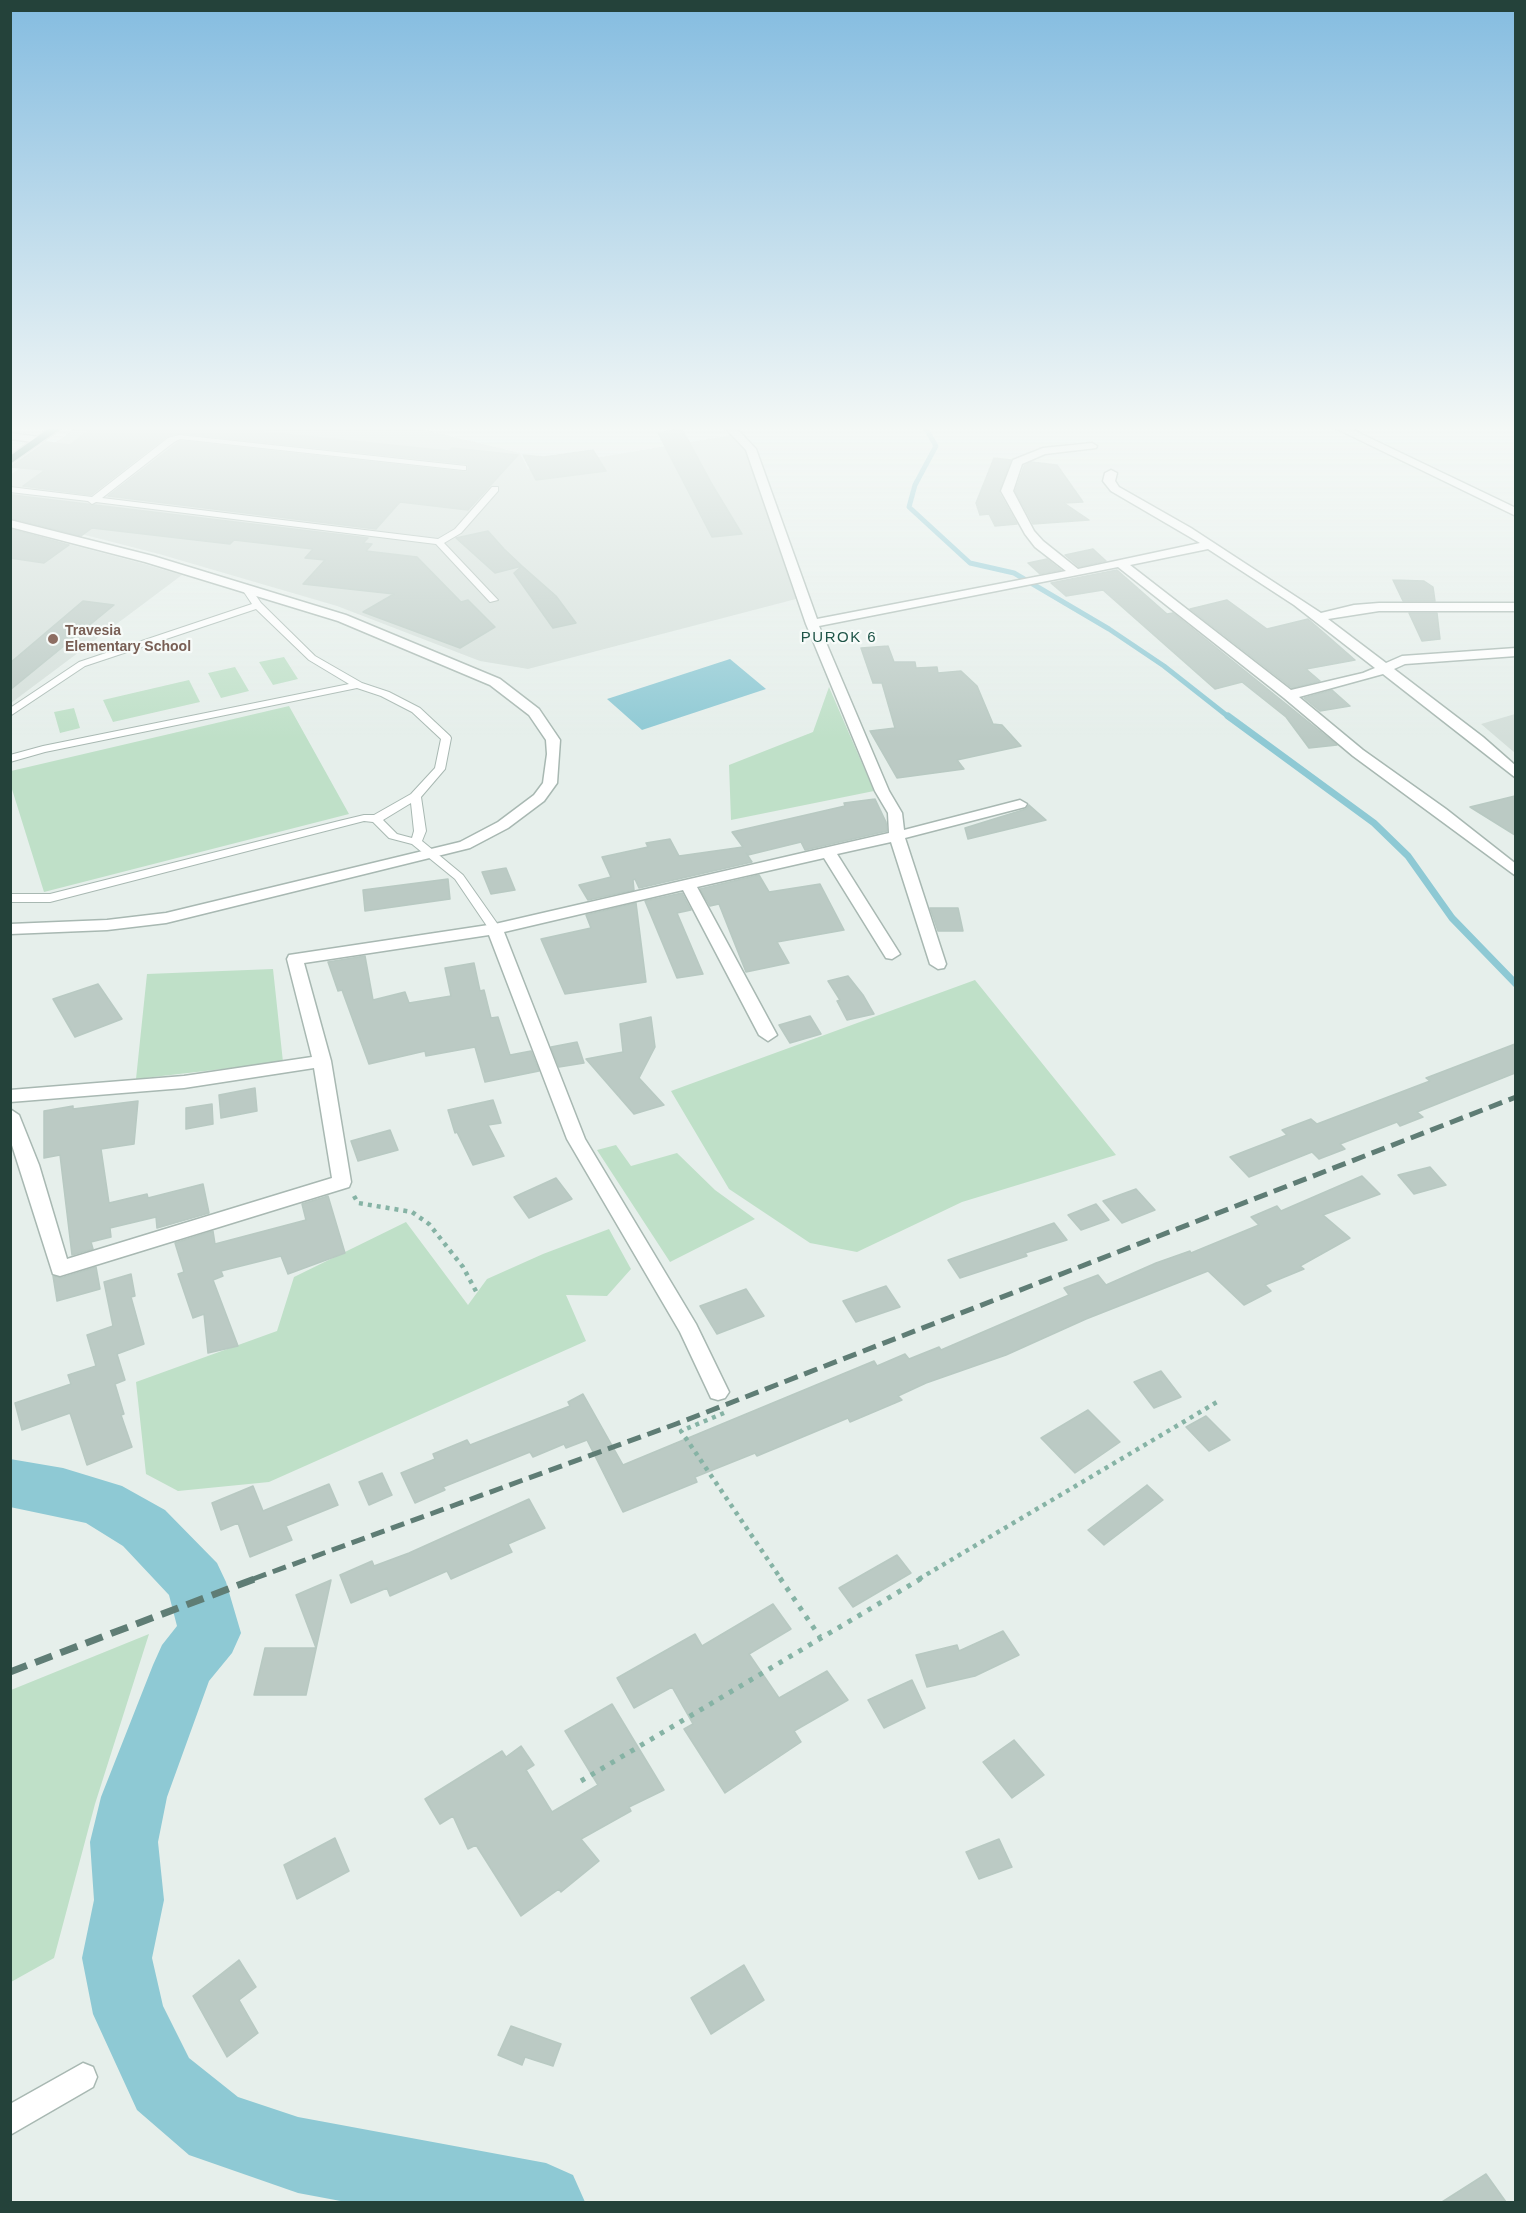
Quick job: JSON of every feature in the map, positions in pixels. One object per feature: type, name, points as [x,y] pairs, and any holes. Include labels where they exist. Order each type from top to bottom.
[{"type":"street","points":[[10,929],[107,925],[166,918],[429,854],[479,838],[524,812],[539,798],[550,783],[553,767],[553,740],[545,726],[524,702],[495,681],[342,618],[43,532]]},
{"type":"street","points":[[780,532],[812,624],[882,791],[895,813],[897,836],[938,964]]},
{"type":"street","points":[[1029,532],[1040,544],[1074,571]]},
{"type":"street","points":[[1189,532],[1298,602],[1478,740],[1515,774]]},
{"type":"street","points":[[812,624],[920,605],[1209,544]]},
{"type":"street","points":[[1119,562],[1359,753],[1515,872]]},
{"type":"street","points":[[1317,618],[1354,609],[1379,607],[1515,607]]},
{"type":"street","points":[[1289,695],[1368,676],[1402,660],[1515,652]]},
{"type":"street","points":[[10,1115],[30,1165],[60,1269],[342,1182],[322,1061],[295,959],[495,929],[897,836],[1020,804]]},
{"type":"street","points":[[828,852],[892,954]]},
{"type":"street","points":[[1499,858],[1515,854]]},
{"type":"street","points":[[687,883],[768,1035]]},
{"type":"street","points":[[495,929],[576,1139],[689,1330],[718,1392]]},
{"type":"street","points":[[10,1096],[184,1082],[322,1061]]},
{"type":"street","points":[[10,2121],[83,2077]]},
{"type":"lane","points":[[357,532],[439,542],[456,532]]},
{"type":"lane","points":[[439,542],[493,600]]},
{"type":"lane","points":[[10,898],[50,898],[339,824],[364,818],[376,819],[415,796],[440,770],[446,738],[416,710],[385,694],[358,685],[312,658],[258,604],[247,589]]},
{"type":"lane","points":[[10,712],[82,664],[258,604]]},
{"type":"lane","points":[[10,759],[43,749],[358,685]]},
{"type":"lane","points":[[415,796],[420,831],[416,842]]},
{"type":"lane","points":[[376,819],[393,836],[416,842],[459,877],[495,929]]},
{"type":"path","points":[[342,1182],[350,1187],[358,1203],[412,1212],[429,1224],[463,1268],[478,1295]]},
{"type":"path","points":[[718,1392],[728,1412],[681,1431],[820,1637]]},
{"type":"path","points":[[580,1781],[1217,1402]]},
{"type":"shaded area","name":"Travesia Elementary School","points":[[11,532],[24,532],[182,575],[11,703]]},
{"type":"shaded area","points":[[74,532],[773,532],[796,599],[528,669],[480,661],[337,606],[159,554]]},
{"type":"shaded area","points":[[1516,714],[1515,753],[1481,724]]},
{"type":"green space","points":[[284,657],[298,679],[273,685],[259,662]]},
{"type":"green space","points":[[235,667],[249,691],[221,698],[208,673]]},
{"type":"green space","points":[[189,680],[200,702],[113,722],[103,700]]},
{"type":"green space","points":[[829,687],[874,791],[731,820],[729,765],[813,732]]},
{"type":"green space","points":[[289,706],[349,814],[44,892],[11,786],[11,771]]},
{"type":"green space","points":[[74,708],[80,728],[60,733],[54,712]]},
{"type":"green space","points":[[273,969],[283,1062],[136,1079],[147,974]]},
{"type":"green space","points":[[975,980],[1116,1155],[962,1202],[857,1252],[810,1243],[729,1189],[671,1091]]},
{"type":"green space","points":[[616,1145],[631,1166],[677,1153],[715,1190],[755,1219],[670,1262],[597,1150]]},
{"type":"green space","points":[[406,1222],[468,1305],[487,1279],[543,1254],[609,1229],[631,1269],[607,1296],[566,1295],[586,1341],[269,1482],[178,1491],[146,1474],[136,1382],[277,1331],[294,1277]]},
{"type":"green space","points":[[149,1634],[95,1804],[54,1958],[11,1982],[11,1690]]},
{"type":"water","points":[[730,659],[766,689],[642,730],[607,699]]},
{"type":"building","points":[[10,532],[22,532],[69,545],[44,563],[10,558]]},
{"type":"building","points":[[66,532],[86,532],[81,536]]},
{"type":"building","points":[[129,532],[321,532],[368,538],[363,543],[372,544],[366,551],[417,557],[461,602],[468,600],[495,627],[460,648],[363,612],[394,594],[303,584],[325,560],[305,558],[313,549],[234,540],[230,544]]},
{"type":"building","points":[[489,532],[522,566],[495,573],[456,538]]},
{"type":"building","points":[[710,532],[742,534],[712,537]]},
{"type":"building","points":[[1093,549],[1106,561],[1079,567],[1065,555]]},
{"type":"building","points":[[1047,559],[1061,570],[1040,574],[1028,563]]},
{"type":"building","points":[[522,566],[556,596],[576,623],[553,628],[514,573]]},
{"type":"building","points":[[1117,570],[1167,614],[1173,613],[1337,745],[1309,748],[1286,717],[1242,682],[1215,689],[1103,590],[1066,596],[1051,583]]},
{"type":"building","points":[[1393,580],[1424,581],[1433,587],[1435,601],[1403,601]]},
{"type":"building","points":[[1227,600],[1267,629],[1308,619],[1355,660],[1306,669],[1320,681],[1292,688],[1190,609]]},
{"type":"building","points":[[83,601],[114,605],[10,690],[10,663]]},
{"type":"building","points":[[1409,613],[1437,613],[1440,639],[1422,641]]},
{"type":"building","points":[[888,646],[894,662],[915,662],[916,668],[937,667],[938,673],[961,671],[977,686],[993,724],[1002,725],[1021,746],[957,760],[964,769],[897,778],[870,731],[895,728],[882,683],[873,683],[861,648]]},
{"type":"building","points":[[1332,690],[1350,706],[1320,711],[1304,698]]},
{"type":"building","points":[[1515,796],[1515,835],[1470,807]]},
{"type":"building","points":[[875,799],[886,822],[887,831],[805,850],[801,842],[748,855],[746,853],[752,862],[639,888],[635,879],[633,880],[634,890],[588,900],[579,885],[611,877],[602,857],[648,847],[646,843],[670,839],[679,856],[743,847],[732,832],[845,806],[844,803]]},
{"type":"building","points":[[1029,805],[1046,820],[968,839],[965,828],[1026,809]]},
{"type":"building","points":[[506,868],[515,890],[491,894],[482,872]]},
{"type":"building","points":[[759,875],[769,892],[820,884],[844,930],[777,942],[789,963],[746,972],[719,904],[710,906],[700,889]]},
{"type":"building","points":[[448,879],[450,899],[365,911],[363,890]]},
{"type":"building","points":[[682,893],[691,910],[677,913],[703,974],[677,978],[645,901]]},
{"type":"building","points":[[636,903],[646,982],[565,994],[541,939],[591,928],[586,915]]},
{"type":"building","points":[[930,908],[958,908],[963,931],[938,931]]},
{"type":"building","points":[[365,956],[373,1000],[405,992],[409,1003],[451,996],[445,968],[474,963],[480,991],[484,990],[491,1018],[498,1017],[510,1055],[531,1051],[539,1071],[485,1082],[475,1047],[426,1056],[425,1051],[369,1064],[342,990],[338,991],[328,962]]},
{"type":"building","points":[[848,976],[874,1014],[847,1020],[837,1001],[840,1000],[828,981]]},
{"type":"building","points":[[98,984],[122,1019],[75,1037],[53,999]]},
{"type":"building","points":[[810,1016],[821,1034],[790,1043],[779,1025]]},
{"type":"building","points":[[651,1017],[655,1047],[639,1078],[664,1105],[634,1114],[586,1059],[623,1052],[620,1024]]},
{"type":"building","points":[[577,1042],[584,1063],[559,1067],[551,1047]]},
{"type":"building","points":[[1515,1044],[1515,1073],[1417,1112],[1423,1117],[1400,1126],[1397,1122],[1340,1144],[1345,1149],[1319,1159],[1312,1152],[1249,1177],[1230,1157],[1287,1135],[1282,1130],[1311,1119],[1317,1124],[1430,1081],[1426,1078]]},
{"type":"building","points":[[255,1088],[257,1111],[221,1118],[219,1095]]},
{"type":"building","points":[[493,1100],[501,1123],[488,1125],[504,1156],[473,1165],[457,1132],[455,1133],[448,1110]]},
{"type":"building","points":[[138,1101],[134,1144],[101,1149],[109,1203],[147,1194],[148,1198],[203,1184],[209,1213],[157,1228],[156,1217],[110,1228],[111,1237],[91,1242],[93,1249],[72,1255],[60,1155],[44,1158],[44,1111],[73,1106],[73,1109]]},
{"type":"building","points":[[212,1104],[213,1124],[186,1129],[186,1108]]},
{"type":"building","points":[[390,1130],[398,1150],[358,1161],[351,1141]]},
{"type":"building","points":[[1430,1167],[1446,1185],[1414,1194],[1398,1175]]},
{"type":"building","points":[[1362,1176],[1380,1194],[1323,1215],[1350,1238],[1300,1266],[1304,1269],[1265,1285],[1271,1291],[1244,1305],[1208,1271],[1086,1319],[1006,1355],[926,1383],[898,1396],[902,1400],[850,1422],[848,1418],[757,1456],[755,1453],[695,1477],[697,1482],[623,1512],[587,1440],[566,1448],[564,1444],[533,1457],[530,1452],[443,1487],[445,1490],[415,1503],[401,1473],[435,1459],[433,1454],[467,1440],[470,1445],[570,1406],[568,1402],[583,1394],[623,1465],[874,1361],[877,1366],[905,1354],[909,1359],[939,1347],[941,1350],[1069,1295],[1064,1288],[1098,1275],[1106,1285],[1156,1263],[1190,1251],[1191,1253],[1259,1225],[1251,1217],[1277,1206],[1281,1211]]},
{"type":"building","points":[[556,1178],[572,1199],[529,1218],[514,1197]]},
{"type":"building","points":[[1136,1189],[1155,1210],[1122,1223],[1103,1201]]},
{"type":"building","points":[[328,1196],[345,1253],[288,1274],[281,1256],[221,1271],[223,1276],[213,1280],[238,1346],[208,1353],[204,1314],[193,1318],[178,1274],[184,1272],[175,1243],[213,1231],[215,1244],[306,1220],[302,1204]]},
{"type":"building","points":[[1096,1204],[1109,1220],[1081,1230],[1068,1215]]},
{"type":"building","points":[[1054,1223],[1067,1240],[1025,1253],[1027,1256],[960,1278],[948,1260]]},
{"type":"building","points":[[96,1267],[100,1289],[57,1301],[53,1276],[61,1278]]},
{"type":"building","points":[[131,1274],[135,1296],[131,1297],[144,1344],[117,1354],[125,1380],[115,1384],[124,1414],[121,1415],[132,1447],[87,1465],[70,1413],[22,1430],[15,1403],[71,1384],[68,1375],[96,1366],[87,1335],[113,1326],[104,1282]]},
{"type":"building","points":[[886,1286],[900,1307],[856,1322],[843,1301]]},
{"type":"building","points":[[746,1289],[764,1316],[717,1334],[700,1306]]},
{"type":"building","points":[[1161,1371],[1181,1397],[1154,1408],[1134,1382]]},
{"type":"building","points":[[1088,1410],[1120,1442],[1075,1473],[1041,1438]]},
{"type":"building","points":[[1206,1416],[1230,1440],[1209,1451],[1186,1427]]},
{"type":"building","points":[[382,1473],[392,1495],[369,1505],[359,1482]]},
{"type":"building","points":[[329,1484],[338,1505],[286,1526],[292,1540],[250,1557],[238,1523],[221,1530],[212,1503],[253,1486],[263,1511]]},
{"type":"building","points":[[1147,1485],[1163,1500],[1104,1545],[1088,1530]]},
{"type":"building","points":[[529,1499],[545,1528],[508,1544],[512,1552],[451,1579],[447,1571],[390,1596],[387,1588],[351,1603],[340,1575],[372,1561],[374,1566],[409,1553]]},
{"type":"building","points":[[897,1555],[911,1573],[853,1607],[839,1588]]},
{"type":"building","points":[[331,1580],[306,1695],[254,1695],[265,1648],[316,1648],[296,1595]]},
{"type":"building","points":[[773,1604],[791,1629],[749,1654],[779,1698],[827,1671],[848,1700],[794,1731],[801,1742],[725,1793],[684,1729],[693,1724],[672,1687],[634,1708],[617,1678],[695,1634],[702,1646]]},
{"type":"building","points":[[1003,1631],[1019,1655],[975,1676],[927,1687],[916,1655],[957,1645],[959,1651]]},
{"type":"building","points":[[912,1680],[925,1708],[884,1728],[868,1700]]},
{"type":"building","points":[[612,1704],[664,1790],[629,1807],[631,1811],[581,1839],[599,1861],[561,1892],[559,1889],[521,1916],[476,1845],[468,1849],[453,1816],[440,1824],[425,1799],[502,1751],[506,1757],[521,1746],[534,1765],[526,1770],[552,1812],[598,1785],[565,1731]]},
{"type":"building","points":[[1014,1740],[1044,1775],[1012,1798],[983,1762]]},
{"type":"building","points":[[335,1838],[349,1871],[297,1899],[284,1865]]},
{"type":"building","points":[[999,1839],[1012,1867],[979,1879],[966,1852]]},
{"type":"building","points":[[239,1960],[256,1987],[239,2000],[258,2033],[227,2057],[193,1996]]},
{"type":"building","points":[[744,1965],[764,2000],[711,2034],[691,1998]]},
{"type":"building","points":[[511,2026],[561,2044],[553,2066],[525,2057],[522,2065],[498,2055]]},
{"type":"building","points":[[1486,2174],[1506,2202],[1442,2202]]},
{"type":"waterway","points":[[937,532],[970,563],[1014,573],[1109,629],[1164,666],[1230,718]]},
{"type":"waterway","points":[[1228,716],[1374,823],[1408,856],[1452,918],[1516,984]]},
{"type":"waterway","points":[[10,1483],[63,1492],[102,1503],[144,1528],[196,1582],[210,1633],[184,1665],[134,1797],[124,1842],[129,1900],[117,1958],[129,2014],[163,2084],[216,2128],[298,2155],[546,2202]]},
{"type":"railway","points":[[253,1579],[676,1424],[1516,1097]]},
{"type":"railway","points":[[10,1672],[257,1578]]},
{"type":"place","name":"Travesia Elementary School","points":[[53,639]]},
{"type":"district","name":"PUROK 6","points":[[839,638]]}]
